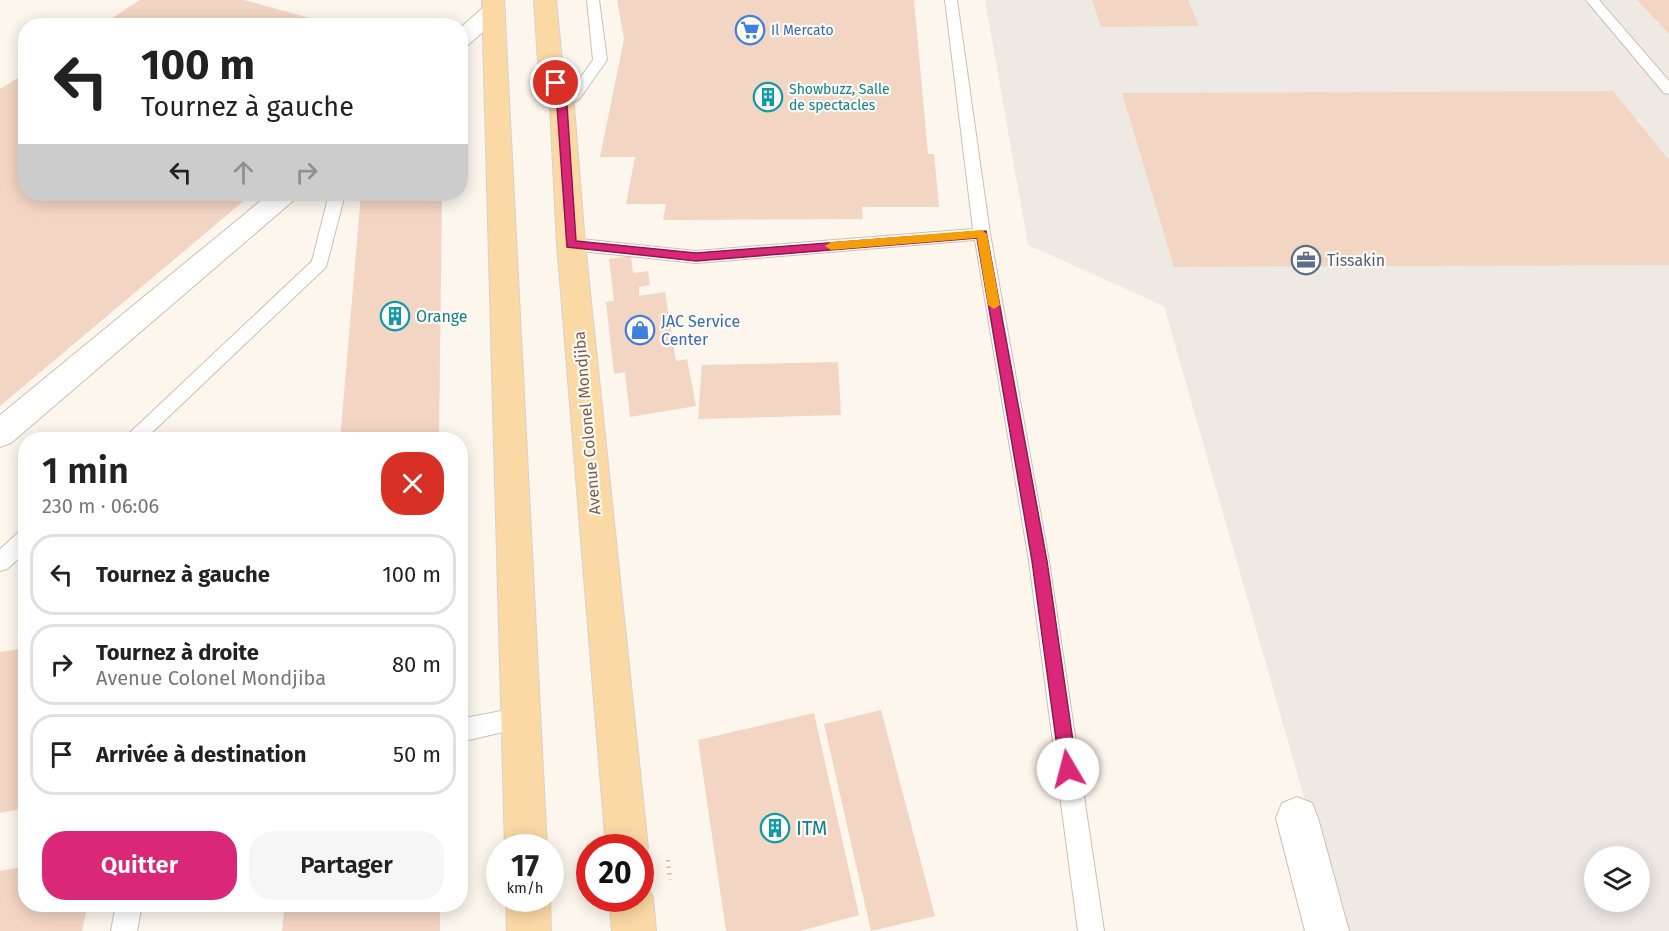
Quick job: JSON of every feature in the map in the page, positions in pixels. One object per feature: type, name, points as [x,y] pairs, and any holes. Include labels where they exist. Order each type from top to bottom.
[{"type":"main road","name":"Avenue Colonel Mondjiba","points":[[519,5],[550,61],[562,106],[571,244],[626,834]]},
{"type":"main road","points":[[519,5],[521,718],[525,834]]},
{"type":"main road","points":[[528,912],[529,931]]},
{"type":"main road","points":[[633,912],[634,931]]},
{"type":"street","points":[[468,35],[519,5]]},
{"type":"street","points":[[0,434],[277,201]]},
{"type":"street","points":[[1297,818],[1327,931]]},
{"type":"lane","points":[[562,106],[574,95],[600,60],[593,0]]},
{"type":"lane","points":[[951,0],[982,234],[1039,561],[1091,931]]},
{"type":"lane","points":[[1592,0],[1669,90]]},
{"type":"lane","points":[[140,432],[320,263],[335,201]]},
{"type":"lane","points":[[571,244],[696,257],[982,234]]},
{"type":"lane","points":[[0,562],[18,545]]},
{"type":"lane","points":[[468,729],[521,718]]},
{"type":"lane","points":[[124,931],[128,912]]},
{"type":"shaded area","points":[[985,0],[1669,0],[1669,931],[1342,931],[1164,306],[1028,245]]},
{"type":"building","points":[[140,0],[244,0],[310,18],[112,18]]},
{"type":"building","name":"Showbuzz, Salle de spectacles","points":[[617,0],[914,0],[928,154],[934,154],[939,207],[862,207],[863,219],[663,220],[666,204],[626,204],[635,157],[600,157],[624,39]]},
{"type":"building","points":[[1092,0],[1188,0],[1199,26],[1101,27]]},
{"type":"building","points":[[1637,0],[1669,0],[1669,34]]},
{"type":"building","points":[[18,78],[18,201],[244,201],[0,406],[0,89]]},
{"type":"building","points":[[1613,91],[1669,160],[1669,265],[1174,267],[1122,93]]},
{"type":"building","name":"Orange","points":[[360,201],[442,201],[439,432],[341,432]]},
{"type":"building","name":"JAC Service Center","points":[[631,256],[633,273],[648,271],[650,285],[639,287],[639,296],[665,292],[676,361],[687,359],[696,406],[630,417],[625,372],[614,374],[606,302],[614,301],[609,259]]},
{"type":"building","points":[[838,362],[841,415],[698,419],[702,365]]},
{"type":"building","points":[[18,649],[18,810],[0,813],[0,652]]},
{"type":"building","points":[[881,710],[935,916],[871,931],[824,724]]},
{"type":"building","name":"ITM","points":[[814,713],[859,915],[800,931],[726,931],[698,740]]},
{"type":"building","points":[[18,868],[18,912],[86,912],[82,931],[0,931],[0,871]]},
{"type":"building","points":[[284,912],[440,912],[440,931],[282,931]]},
{"type":"slow traffic","points":[[831,246],[982,234],[994,305]]},
{"type":"place","name":"Il Mercato","points":[[750,30]]},
{"type":"place","name":"Showbuzz, Salle de spectacles","points":[[768,97]]},
{"type":"place","name":"Tissakin","points":[[1306,260]]},
{"type":"place","name":"Orange","points":[[395,316]]},
{"type":"place","name":"JAC Service Center","points":[[640,330]]},
{"type":"place","name":"ITM","points":[[775,828]]},
{"type":"route","points":[[556,83],[562,106],[571,244],[696,257],[982,234],[1039,561],[1068,769]]}]
